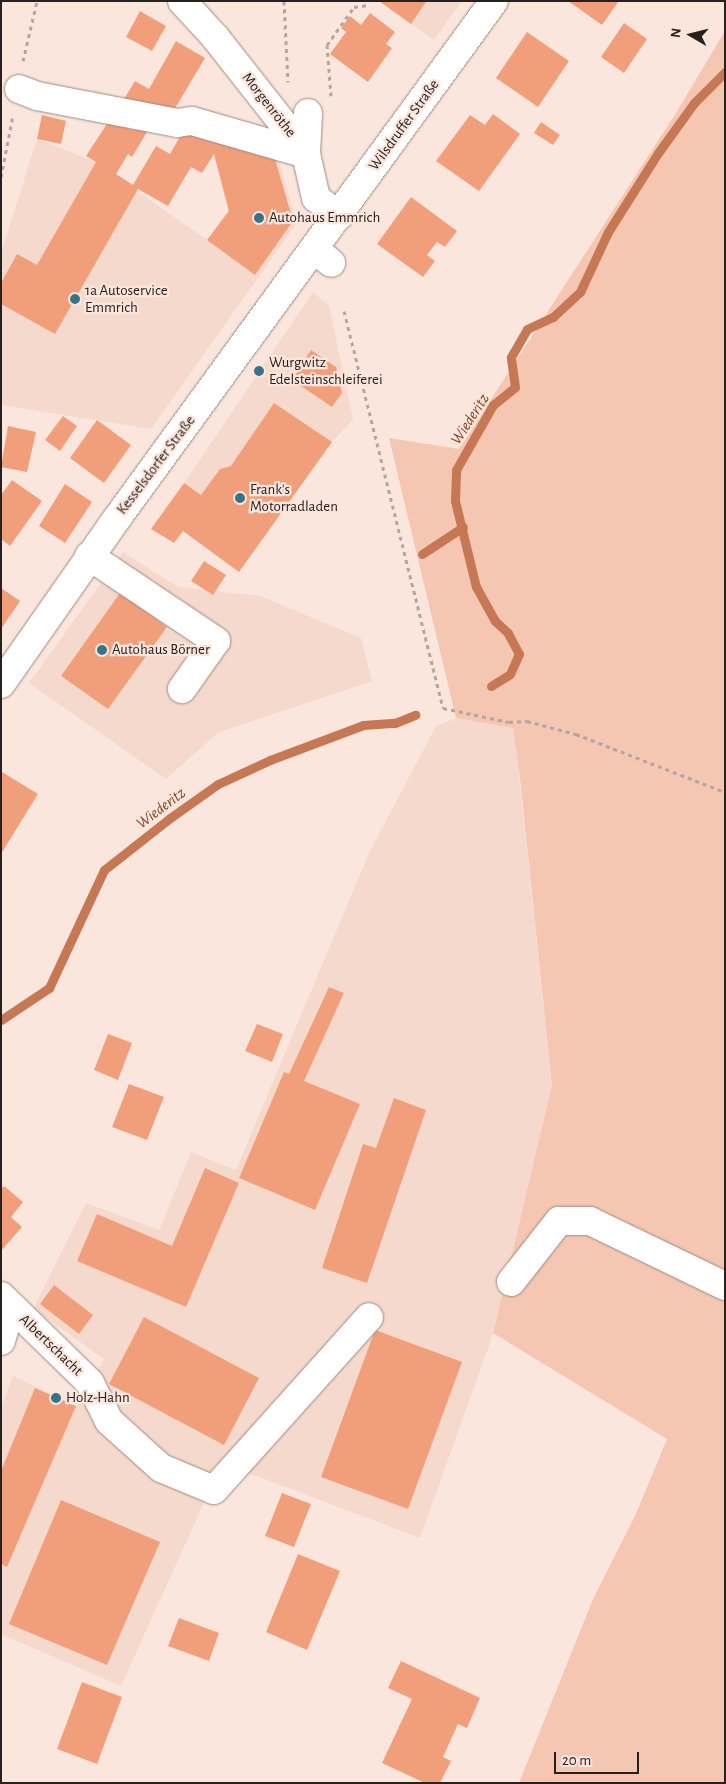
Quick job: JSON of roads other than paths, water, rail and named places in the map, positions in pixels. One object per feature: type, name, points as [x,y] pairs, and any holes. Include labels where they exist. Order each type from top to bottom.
[{"type":"main road","name":"Morgenröthe","points":[[182,1],[215,36],[306,154],[316,198],[339,216]]},
{"type":"main road","name":"Wilsdruffer Straße","points":[[322,256],[339,216],[494,1]]},
{"type":"main road","points":[[18,88],[37,96],[177,123],[192,121],[306,154],[320,109]]},
{"type":"main road","name":"Kesselsdorfer Straße","points":[[1,684],[89,556],[322,256]]},
{"type":"main road","points":[[89,556],[216,641],[182,689]]},
{"type":"main road","points":[[511,1282],[560,1221],[590,1221],[725,1286]]},
{"type":"main road","name":"Albertschacht","points":[[1,1341],[6,1301]]},
{"type":"main road","name":"Albertschacht","points":[[6,1301],[90,1382],[109,1420],[161,1468],[214,1490],[369,1317]]},
{"type":"waterway","name":"Wiederitz","points":[[491,686],[510,674],[519,654],[508,633],[495,621],[476,587],[455,501],[456,470],[493,405],[515,387],[511,357],[527,329],[553,317],[580,292],[608,232],[658,153],[694,103],[725,72]]},
{"type":"waterway","points":[[422,554],[463,527]]},
{"type":"waterway","name":"Wiederitz","points":[[1,1020],[49,988],[104,870],[170,818],[218,784],[270,760],[363,725],[395,723],[415,715]]},
{"type":"place","name":"Autohaus Emmrich","points":[[259,218]]},
{"type":"place","name":"1a Autoservice Emmrich","points":[[75,299]]},
{"type":"place","name":"Wurgwitz Edelsteinschleiferei","points":[[259,371]]},
{"type":"place","name":"Frank's Motorradladen","points":[[240,498]]},
{"type":"place","name":"Autohaus Börner","points":[[102,650]]},
{"type":"place","name":"Holz-Hahn","points":[[56,1398]]}]
